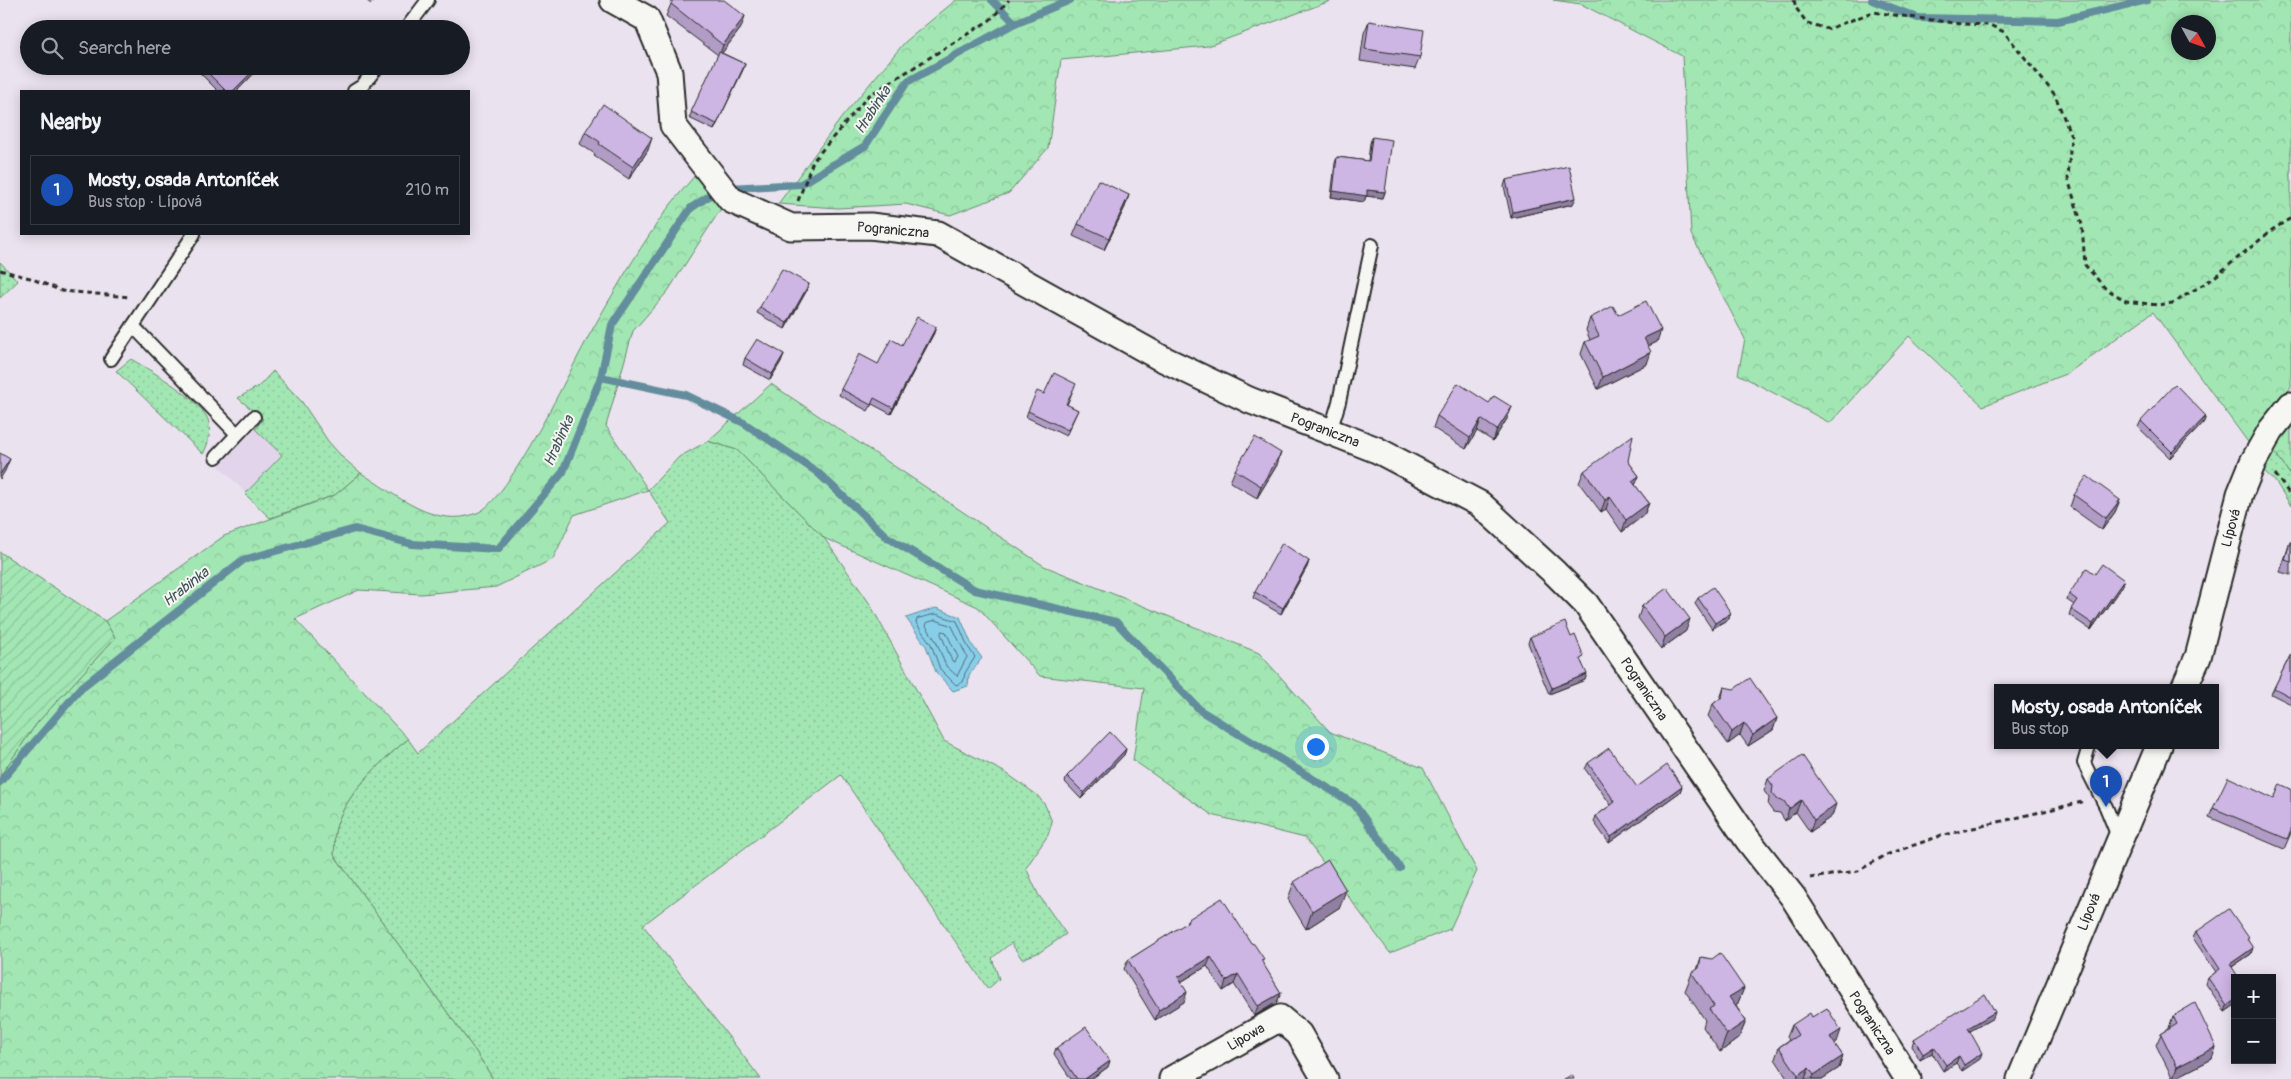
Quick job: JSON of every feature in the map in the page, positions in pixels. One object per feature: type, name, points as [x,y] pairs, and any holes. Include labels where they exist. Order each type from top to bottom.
[{"type":"street","name":"Pograniczna","points":[[613,0],[647,19],[669,72],[673,125],[731,200],[791,227],[870,226],[938,234],[1159,356],[1249,400],[1377,450],[1480,504],[1555,572],[1586,604],[1748,840],[1793,897],[1908,1079]]},
{"type":"street","name":"Lípová","points":[[2186,684],[2198,657],[2240,494],[2253,462],[2271,430],[2291,405]]},
{"type":"street","name":"Lípová","points":[[2020,1079],[2119,839],[2152,750]]},
{"type":"street","name":"Lipowa","points":[[1172,1079],[1280,1018],[1299,1034],[1325,1079]]},
{"type":"lane","points":[[413,20],[428,0]]},
{"type":"lane","points":[[356,90],[362,86],[371,75]]},
{"type":"lane","points":[[112,359],[193,235]]},
{"type":"lane","points":[[1330,432],[1339,402],[1372,245]]},
{"type":"lane","points":[[133,326],[237,434]]},
{"type":"lane","points":[[216,457],[254,417]]},
{"type":"lane","points":[[2088,749],[2084,763],[2102,798],[2119,839]]},
{"type":"path","points":[[798,200],[813,162],[868,96],[990,20],[1010,0]]},
{"type":"path","points":[[1794,0],[1796,8],[1807,23],[1828,29],[1872,12],[1961,24],[1990,25],[2004,32],[2055,95],[2071,136],[2068,178],[2082,224],[2085,264],[2106,288],[2126,301],[2157,305],[2173,303],[2212,279],[2272,230],[2291,218]]},
{"type":"path","points":[[0,270],[30,278],[62,291],[152,297]]},
{"type":"path","points":[[1782,883],[1858,871],[1886,855],[1940,836],[2102,798]]},
{"type":"shaded area","points":[[255,429],[282,455],[246,493],[219,466]]},
{"type":"green space","points":[[956,0],[1333,0],[1208,46],[1061,60],[1048,148],[1009,193],[950,215],[906,204],[838,208],[778,204],[842,117],[905,42]]},
{"type":"green space","points":[[1553,0],[2291,0],[2291,387],[2250,445],[2153,312],[2068,373],[1983,406],[1909,336],[1830,423],[1738,374],[1745,339],[1691,234],[1682,56],[1581,4]]},
{"type":"green space","points":[[696,174],[722,207],[668,291],[633,331],[606,426],[648,490],[574,515],[553,559],[496,587],[421,594],[359,590],[295,619],[408,739],[375,769],[345,806],[335,832],[334,855],[476,1052],[493,1079],[0,1079],[0,776],[37,723],[115,638],[105,621],[224,536],[335,495],[361,473],[416,507],[431,513],[446,517],[461,517],[477,513],[490,503],[506,485],[522,460],[591,332],[632,262],[662,216]]},
{"type":"green space","points":[[0,262],[18,281],[0,298]]},
{"type":"green space","points":[[131,359],[176,387],[198,405],[205,414],[210,431],[208,443],[203,454],[116,371]]},
{"type":"green space","points":[[273,371],[302,402],[328,441],[343,458],[361,473],[335,495],[270,518],[245,494],[282,455],[255,429],[263,419],[238,398],[259,386]]},
{"type":"green space","points":[[771,384],[1044,566],[1259,653],[1330,732],[1423,768],[1477,871],[1450,929],[1390,953],[1305,838],[1212,815],[1133,760],[1144,688],[1040,676],[978,607],[824,538],[737,450],[708,441]]},
{"type":"green space","points":[[2291,421],[2291,471],[2289,473],[2274,451]]},
{"type":"green space","points":[[708,441],[737,450],[824,538],[870,604],[944,741],[1006,773],[1037,795],[1045,805],[1052,822],[1048,835],[1026,868],[1038,894],[1066,934],[1040,952],[1022,959],[1011,943],[992,958],[999,979],[988,989],[841,775],[643,925],[761,1079],[493,1079],[476,1052],[334,855],[335,832],[339,819],[354,793],[386,758],[408,739],[418,753],[670,523],[648,490],[679,457]]},
{"type":"green space","points":[[2274,451],[2291,476],[2291,506],[2275,481],[2264,471]]},
{"type":"green space","points":[[0,552],[105,621],[115,638],[37,723],[0,776]]},
{"type":"water","points":[[936,608],[960,617],[972,645],[982,658],[969,675],[968,686],[953,691],[936,672],[926,646],[906,618]]},
{"type":"building","points":[[673,0],[724,0],[745,16],[723,45],[671,4]]},
{"type":"building","points":[[1369,21],[1424,30],[1420,57],[1365,49]]},
{"type":"building","points":[[719,52],[745,64],[717,124],[691,112]]},
{"type":"building","points":[[210,75],[249,75],[234,90],[225,90]]},
{"type":"building","points":[[603,104],[652,138],[633,167],[585,132]]},
{"type":"building","points":[[1372,137],[1392,140],[1385,192],[1367,190],[1367,196],[1333,191],[1337,157],[1369,161]]},
{"type":"building","points":[[1569,166],[1576,198],[1513,212],[1506,180]]},
{"type":"building","points":[[1098,180],[1129,195],[1109,238],[1078,224]]},
{"type":"building","points":[[782,269],[809,284],[787,323],[760,307]]},
{"type":"building","points":[[1646,301],[1661,330],[1644,338],[1651,352],[1603,377],[1585,342],[1599,336],[1590,318],[1613,306],[1618,315]]},
{"type":"building","points":[[917,317],[936,327],[893,408],[874,398],[871,405],[841,389],[859,354],[878,364],[891,339],[902,345]]},
{"type":"building","points":[[757,339],[784,354],[772,374],[745,358]]},
{"type":"building","points":[[1054,373],[1076,384],[1066,404],[1078,410],[1068,430],[1028,411],[1037,391],[1044,394]]},
{"type":"building","points":[[1458,383],[1489,403],[1494,396],[1512,407],[1497,430],[1481,419],[1470,438],[1437,416]]},
{"type":"building","points":[[2175,384],[2206,416],[2172,452],[2141,421]]},
{"type":"building","points":[[1633,435],[1628,461],[1639,476],[1632,481],[1649,503],[1626,520],[1610,497],[1605,500],[1584,471]]},
{"type":"building","points":[[1255,437],[1281,453],[1261,486],[1235,470]]},
{"type":"building","points":[[0,453],[10,459],[0,474]]},
{"type":"building","points":[[2087,476],[2120,500],[2106,518],[2074,495]]},
{"type":"building","points":[[2291,542],[2291,562],[2285,560]]},
{"type":"building","points":[[1282,543],[1309,561],[1283,608],[1255,592]]},
{"type":"building","points":[[2102,564],[2124,580],[2093,624],[2071,609],[2077,600],[2069,594],[2087,568],[2095,574]]},
{"type":"building","points":[[1713,587],[1731,613],[1715,623],[1698,598]]},
{"type":"building","points":[[1667,588],[1690,619],[1665,637],[1642,606]]},
{"type":"building","points":[[1565,622],[1571,637],[1575,635],[1584,657],[1580,659],[1587,674],[1552,688],[1530,637]]},
{"type":"building","points":[[2291,654],[2291,697],[2274,688]]},
{"type":"building","points":[[1750,678],[1777,718],[1753,735],[1744,723],[1732,732],[1713,704],[1722,697],[1724,687],[1734,689]]},
{"type":"building","points":[[1110,732],[1126,749],[1084,793],[1067,776]]},
{"type":"building","points":[[1609,748],[1637,787],[1667,765],[1682,786],[1611,837],[1596,816],[1615,802],[1588,763]]},
{"type":"building","points":[[1802,755],[1836,804],[1814,820],[1801,800],[1789,809],[1784,801],[1778,800],[1772,793],[1773,786],[1768,779]]},
{"type":"building","points":[[2228,777],[2274,799],[2280,784],[2291,789],[2291,831],[2287,839],[2213,808]]},
{"type":"building","points":[[1328,860],[1346,890],[1312,911],[1294,882]]},
{"type":"building","points":[[1222,898],[1251,943],[1254,944],[1264,959],[1261,960],[1281,993],[1258,1006],[1238,974],[1226,981],[1211,957],[1178,977],[1187,992],[1159,1010],[1128,960]]},
{"type":"building","points":[[2229,909],[2249,938],[2247,939],[2253,948],[2230,964],[2236,974],[2231,974],[2231,1003],[2227,1006],[2208,978],[2220,969],[2196,932]]},
{"type":"building","points":[[1720,953],[1744,988],[1729,997],[1746,1021],[1727,1034],[1709,1009],[1714,1006],[1692,973],[1699,968],[1701,957],[1712,959]]},
{"type":"building","points":[[1985,994],[1995,1012],[1968,1028],[1982,1053],[1964,1065],[1959,1056],[1946,1065],[1934,1047],[1923,1054],[1914,1039]]},
{"type":"building","points":[[2195,1003],[2216,1047],[2177,1067],[2161,1034],[2177,1024],[2173,1016]]},
{"type":"building","points":[[1827,1008],[1841,1030],[1830,1037],[1843,1056],[1814,1075],[1809,1068],[1798,1075],[1779,1047],[1798,1035],[1792,1025],[1810,1013],[1812,1017]]},
{"type":"building","points":[[1086,1027],[1110,1061],[1085,1079],[1077,1079],[1056,1048]]},
{"type":"building","points":[[1572,1075],[1574,1079],[1564,1079]]},
{"type":"waterway","points":[[992,0],[1015,23]]},
{"type":"waterway","name":"Hrabinka","points":[[729,188],[801,184],[865,146],[907,82],[1015,23],[1070,0]]},
{"type":"waterway","name":"Hrabinka","points":[[1872,0],[1918,18],[2058,21],[2147,0]]},
{"type":"waterway","name":"Hrabinka","points":[[0,782],[82,687],[243,560],[355,529],[412,544],[498,549],[563,472],[601,377],[612,325],[691,208],[718,190]]},
{"type":"waterway","points":[[601,377],[686,395],[744,423],[817,472],[887,537],[975,590],[1116,622],[1201,711],[1354,804],[1400,868]]},
{"type":"place","name":"Mosty, osada Antoníček","points":[[2106,807]]}]
